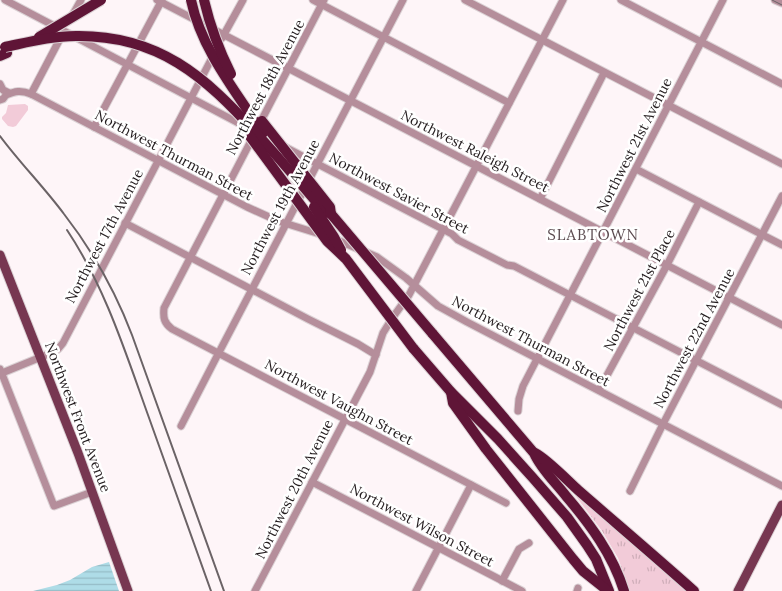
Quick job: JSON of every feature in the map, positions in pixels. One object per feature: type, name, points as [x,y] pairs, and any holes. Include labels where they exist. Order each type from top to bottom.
[{"type":"highway","points":[[3,51],[50,27],[91,0]]},
{"type":"highway","points":[[3,51],[50,31],[101,0]]},
{"type":"highway","points":[[191,0],[200,28],[217,63],[334,237],[346,260]]},
{"type":"highway","points":[[204,0],[214,37],[236,83],[264,123],[330,207],[331,214]]},
{"type":"highway","points":[[3,51],[42,39],[65,36],[109,38],[128,42],[160,53],[192,72],[218,92],[282,161],[324,211],[331,214],[534,453],[538,462],[598,537],[611,560],[624,591]]},
{"type":"highway","points":[[3,51],[49,41],[75,38],[120,41],[160,54],[176,62],[217,95],[327,241],[346,260],[400,333],[451,392],[498,439],[562,511],[596,560],[609,591]]},
{"type":"highway","points":[[451,392],[453,403],[458,411],[542,520],[583,571],[609,591]]},
{"type":"highway","points":[[534,453],[541,456],[694,591]]},
{"type":"highway","points":[[658,559],[700,591]]},
{"type":"main road","name":"Northwest Front Avenue","points":[[0,255],[92,492],[128,591]]},
{"type":"main road","points":[[738,591],[782,505]]},
{"type":"street","name":"Northwest Savier Street","points":[[5,0],[444,229],[458,240],[507,265],[514,266],[782,405]]},
{"type":"street","points":[[0,84],[4,95],[18,91],[31,94],[81,0]]},
{"type":"street","name":"Northwest 17th Avenue","points":[[1,371],[58,349],[63,343],[243,0]]},
{"type":"street","points":[[313,0],[323,2],[383,37],[509,103]]},
{"type":"street","name":"Northwest 19th Avenue","points":[[182,426],[218,353],[403,0]]},
{"type":"street","points":[[465,0],[782,164]]},
{"type":"street","name":"Northwest 20th Avenue","points":[[255,591],[370,372],[387,325],[410,295],[563,0]]},
{"type":"street","points":[[621,0],[782,84]]},
{"type":"street","name":"Northwest 21st Avenue","points":[[518,411],[523,386],[723,0]]},
{"type":"street","points":[[775,0],[782,3]]},
{"type":"street","points":[[94,127],[160,1]]},
{"type":"street","name":"Northwest Raleigh Street","points":[[160,1],[782,325]]},
{"type":"street","name":"Northwest 18th Avenue","points":[[164,320],[164,308],[323,2]]},
{"type":"street","points":[[540,199],[604,73]]},
{"type":"street","name":"Northwest Thurman Street","points":[[31,94],[262,214],[331,238],[377,257],[443,309],[782,486]]},
{"type":"street","points":[[636,169],[782,245]]},
{"type":"street","name":"Northwest 22nd Avenue","points":[[630,491],[782,196]]},
{"type":"street","name":"Northwest 21st Place","points":[[600,390],[699,202]]},
{"type":"street","points":[[125,223],[376,355]]},
{"type":"street","name":"Northwest Vaughn Street","points":[[164,320],[172,329],[506,503]]},
{"type":"street","points":[[1,371],[54,506],[92,492]]},
{"type":"street","name":"Northwest Wilson Street","points":[[312,482],[522,591]]},
{"type":"street","points":[[416,591],[471,485]]},
{"type":"street","points":[[502,581],[519,549],[529,543]]},
{"type":"green space","points":[[25,104],[28,106],[28,110],[16,126],[8,126],[2,117],[6,113],[8,105]]},
{"type":"green space","points":[[574,494],[692,591],[630,591],[618,558],[602,531]]},
{"type":"water","points":[[109,562],[119,591],[33,591],[57,585],[92,567]]},
{"type":"tram line","points":[[772,0],[782,5]]},
{"type":"railway","points":[[0,136],[74,228],[94,257],[119,303],[224,591]]},
{"type":"railway","points":[[67,230],[92,274],[113,320],[211,591]]},
{"type":"district","name":"SLABTOWN","points":[[593,234]]}]
